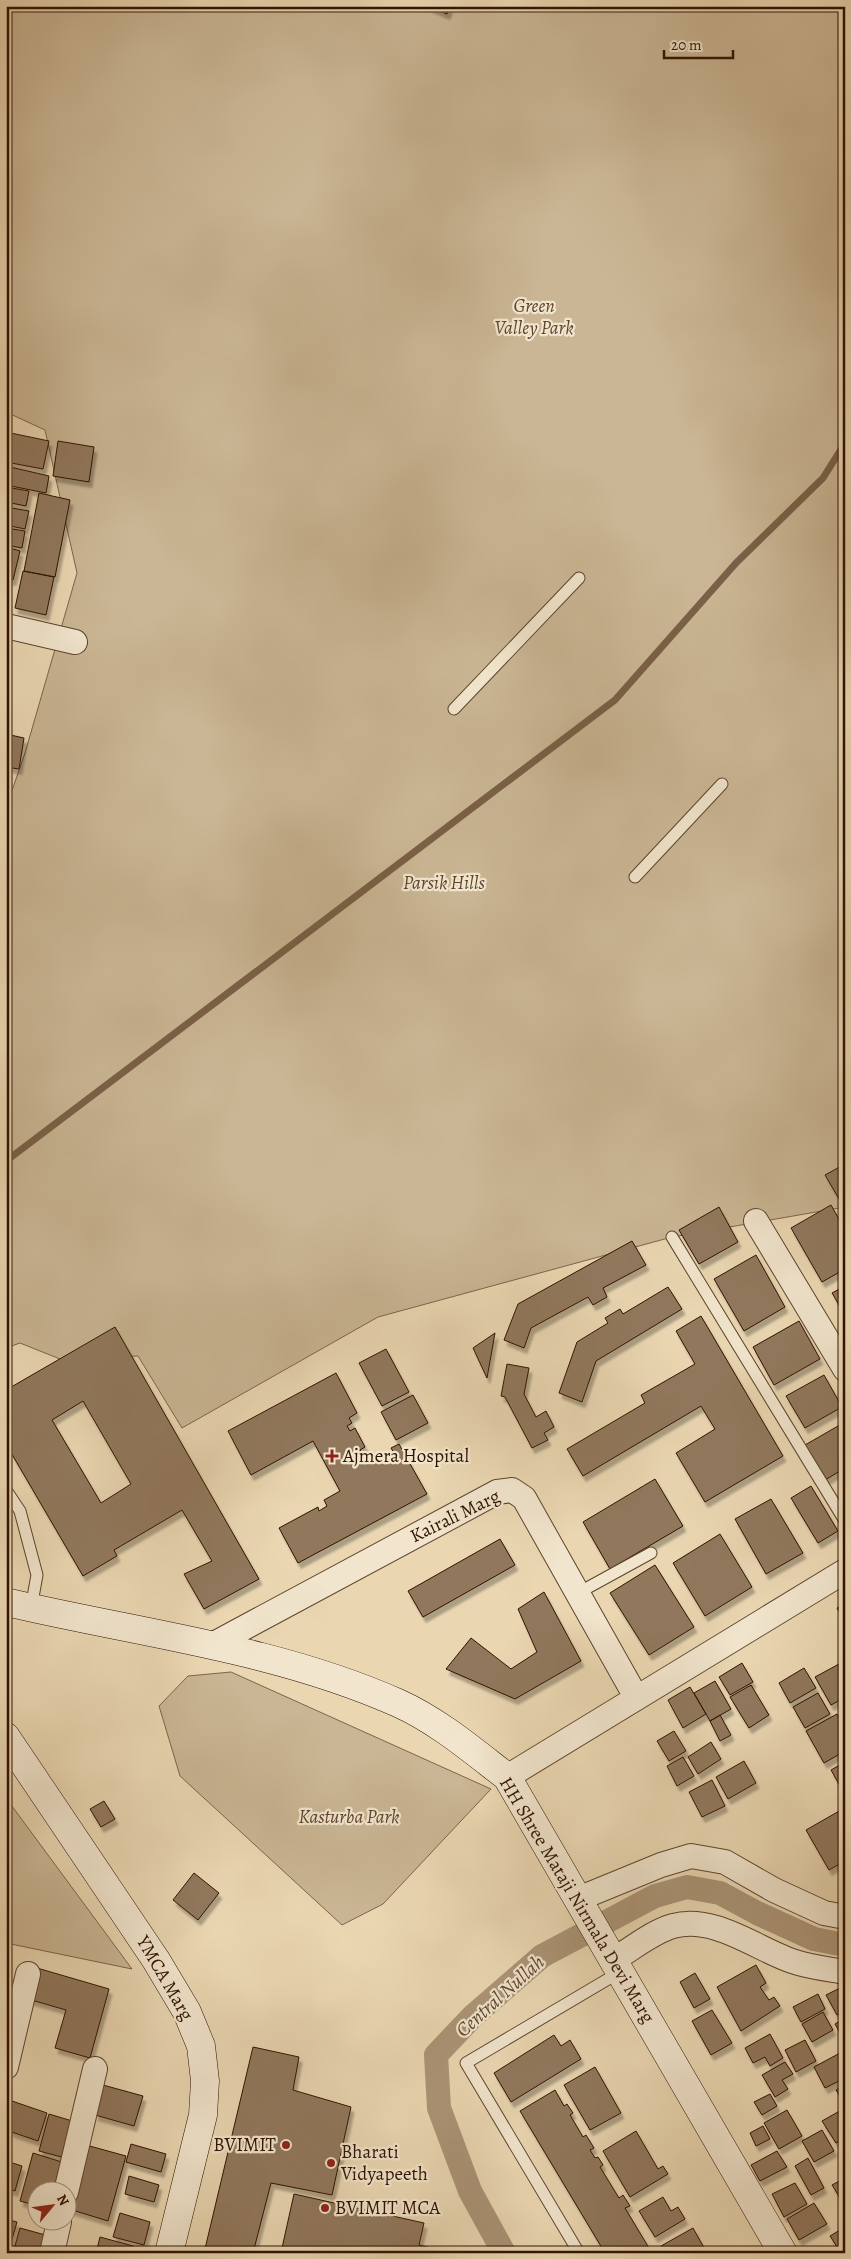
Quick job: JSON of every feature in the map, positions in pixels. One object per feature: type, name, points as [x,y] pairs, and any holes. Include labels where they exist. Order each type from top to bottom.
[{"type":"main road","name":"HH Shree Mataji Nirmala Devi Marg","points":[[19,1605],[212,1645],[332,1677],[399,1704],[452,1733],[507,1777],[783,2253]]},
{"type":"main road","name":"YMCA Marg","points":[[6,1737],[156,1960],[187,2012],[201,2046],[205,2080],[203,2115],[169,2253]]},
{"type":"street","points":[[6,626],[75,642]]},
{"type":"street","points":[[756,1221],[845,1368]]},
{"type":"street","name":"Kairali Marg","points":[[212,1645],[497,1492],[512,1490],[524,1498],[636,1696]]},
{"type":"street","points":[[507,1777],[636,1696],[845,1571]]},
{"type":"street","points":[[581,1904],[661,1865],[691,1856],[725,1862],[774,1890],[824,1913],[845,1917]]},
{"type":"street","points":[[614,1961],[655,1934],[672,1926],[691,1923],[710,1926],[795,1962],[845,1972]]},
{"type":"street","points":[[6,2067],[28,1974]]},
{"type":"street","points":[[68,2182],[95,2069]]},
{"type":"street","points":[[52,2253],[57,2232]]},
{"type":"lane","points":[[454,709],[579,578]]},
{"type":"lane","points":[[635,877],[722,784]]},
{"type":"lane","points":[[672,1237],[845,1521]]},
{"type":"lane","points":[[6,1490],[20,1512],[37,1575],[19,1605]]},
{"type":"lane","points":[[578,1593],[651,1553]]},
{"type":"lane","points":[[578,2253],[466,2063],[614,1961]]},
{"type":"green space","name":"Parsik Hills","points":[[6,6],[845,6],[845,1207],[672,1237],[378,1317],[182,1428],[138,1356],[60,1359],[20,1343],[6,1348],[6,808],[25,753],[77,573],[45,430],[6,412]]},
{"type":"green space","name":"Kasturba Park","points":[[231,1672],[491,1789],[383,1904],[342,1925],[180,1776],[159,1706],[188,1676]]},
{"type":"green space","points":[[6,1798],[132,1969],[6,1943]]},
{"type":"building","points":[[428,6],[450,6],[447,14]]},
{"type":"building","points":[[6,432],[49,441],[43,469],[6,462]]},
{"type":"building","points":[[58,441],[94,447],[89,482],[53,476]]},
{"type":"building","points":[[6,466],[49,476],[46,493],[6,485]]},
{"type":"building","points":[[6,487],[29,491],[26,506],[6,502]]},
{"type":"building","points":[[39,493],[70,500],[55,577],[24,571]]},
{"type":"building","points":[[6,507],[29,511],[25,529],[6,525]]},
{"type":"building","points":[[6,528],[25,531],[22,548],[6,545]]},
{"type":"building","points":[[6,547],[20,551],[13,580],[6,579]]},
{"type":"building","points":[[23,571],[54,577],[46,615],[15,608]]},
{"type":"building","points":[[6,734],[24,738],[19,769],[6,767]]},
{"type":"building","points":[[845,1164],[845,1209],[825,1175]]},
{"type":"building","points":[[831,1205],[845,1230],[845,1269],[822,1282],[791,1228]]},
{"type":"building","points":[[719,1207],[738,1242],[699,1264],[679,1230]]},
{"type":"building","points":[[632,1241],[646,1265],[603,1288],[607,1297],[593,1305],[588,1297],[531,1328],[524,1348],[504,1340],[518,1304]]},
{"type":"building","points":[[756,1255],[785,1307],[744,1331],[714,1279]]},
{"type":"building","points":[[845,1286],[845,1315],[832,1293]]},
{"type":"building","points":[[668,1287],[682,1309],[596,1361],[582,1402],[559,1393],[577,1342],[608,1323],[605,1318],[620,1309],[623,1314]]},
{"type":"building","points":[[701,1316],[783,1456],[705,1502],[676,1453],[715,1429],[701,1406],[583,1476],[567,1449],[645,1403],[641,1395],[695,1364],[676,1331]]},
{"type":"building","points":[[799,1321],[820,1359],[774,1385],[753,1347]]},
{"type":"building","points":[[115,1327],[259,1579],[204,1609],[184,1574],[212,1561],[182,1510],[114,1550],[117,1556],[83,1576],[6,1444],[6,1390]],"holes":[[[83,1401],[131,1484],[101,1503],[52,1420]]]},
{"type":"building","points":[[495,1333],[487,1378],[473,1348]]},
{"type":"building","points":[[386,1349],[409,1392],[382,1406],[359,1363]]},
{"type":"building","points":[[507,1364],[529,1368],[524,1394],[536,1417],[546,1411],[554,1427],[544,1433],[548,1440],[532,1448],[505,1397],[501,1396]]},
{"type":"building","points":[[336,1373],[357,1413],[349,1418],[352,1423],[347,1426],[350,1431],[355,1428],[365,1447],[360,1450],[367,1463],[381,1455],[383,1460],[394,1453],[391,1448],[399,1444],[427,1494],[298,1563],[279,1528],[318,1507],[319,1511],[327,1506],[324,1500],[340,1491],[313,1441],[251,1475],[228,1431]]},
{"type":"building","points":[[824,1375],[842,1407],[805,1428],[786,1396]]},
{"type":"building","points":[[413,1395],[428,1423],[396,1440],[381,1412]]},
{"type":"building","points":[[845,1422],[845,1468],[825,1480],[805,1445]]},
{"type":"building","points":[[655,1479],[683,1526],[610,1569],[583,1522]]},
{"type":"building","points":[[811,1486],[838,1531],[818,1543],[791,1498]]},
{"type":"building","points":[[771,1499],[803,1553],[766,1574],[735,1519]]},
{"type":"building","points":[[720,1534],[752,1587],[705,1616],[673,1563]]},
{"type":"building","points":[[500,1539],[515,1565],[423,1617],[408,1591]]},
{"type":"building","points":[[655,1565],[694,1627],[649,1655],[610,1593]]},
{"type":"building","points":[[544,1592],[581,1661],[515,1699],[446,1669],[471,1638],[511,1669],[537,1652],[518,1609]]},
{"type":"building","points":[[845,1604],[845,1622],[837,1608]]},
{"type":"building","points":[[742,1663],[753,1682],[730,1695],[719,1677]]},
{"type":"building","points":[[839,1664],[845,1673],[845,1700],[844,1698],[831,1705],[815,1677]]},
{"type":"building","points":[[804,1668],[816,1688],[790,1703],[779,1683]]},
{"type":"building","points":[[715,1681],[731,1709],[710,1721],[694,1693]]},
{"type":"building","points":[[751,1685],[769,1715],[749,1728],[730,1697]]},
{"type":"building","points":[[690,1687],[706,1714],[683,1728],[668,1700]]},
{"type":"building","points":[[818,1693],[830,1714],[805,1728],[793,1707]]},
{"type":"building","points":[[837,1714],[845,1727],[845,1751],[824,1763],[806,1731]]},
{"type":"building","points":[[720,1715],[731,1735],[720,1741],[710,1721]]},
{"type":"building","points":[[674,1731],[686,1751],[669,1761],[657,1741]]},
{"type":"building","points":[[711,1742],[721,1759],[698,1774],[688,1757]]},
{"type":"building","points":[[683,1757],[694,1776],[677,1786],[667,1766]]},
{"type":"building","points":[[744,1761],[756,1783],[728,1799],[716,1777]]},
{"type":"building","points":[[845,1762],[845,1792],[844,1793],[831,1770]]},
{"type":"building","points":[[712,1780],[725,1806],[702,1817],[689,1792]]},
{"type":"building","points":[[104,1801],[115,1819],[101,1827],[90,1809]]},
{"type":"building","points":[[841,1810],[845,1816],[845,1861],[829,1870],[806,1830]]},
{"type":"building","points":[[194,1873],[219,1893],[198,1920],[173,1900]]},
{"type":"building","points":[[756,1965],[766,1983],[760,1987],[769,2000],[774,1997],[780,2006],[741,2031],[717,1987]]},
{"type":"building","points":[[37,1968],[109,1989],[90,2058],[55,2048],[66,2010],[28,1999]]},
{"type":"building","points":[[695,1973],[710,1999],[694,2008],[680,1982]]},
{"type":"building","points":[[6,1983],[23,1989],[6,2036]]},
{"type":"building","points":[[844,1986],[845,2011],[837,2015],[826,1995]]},
{"type":"building","points":[[818,1994],[825,2009],[801,2022],[793,2007]]},
{"type":"building","points":[[712,2010],[732,2043],[711,2055],[692,2021]]},
{"type":"building","points":[[823,2012],[833,2030],[812,2042],[802,2024]]},
{"type":"building","points":[[845,2018],[845,2042],[835,2024]]},
{"type":"building","points":[[770,2034],[783,2058],[770,2066],[765,2057],[753,2063],[745,2048]]},
{"type":"building","points":[[554,2035],[561,2046],[570,2040],[581,2059],[511,2102],[494,2073]]},
{"type":"building","points":[[805,2040],[816,2061],[796,2072],[785,2050]]},
{"type":"building","name":"BVIMIT","points":[[253,2047],[299,2057],[293,2090],[351,2107],[332,2195],[271,2183],[253,2253],[204,2253]]},
{"type":"building","points":[[840,2053],[845,2062],[845,2078],[825,2088],[814,2067]]},
{"type":"building","points":[[785,2062],[793,2074],[782,2080],[788,2089],[775,2097],[762,2075]]},
{"type":"building","points":[[595,2067],[621,2113],[590,2130],[564,2085]]},
{"type":"building","points":[[103,2085],[143,2096],[134,2126],[95,2115]]},
{"type":"building","points":[[845,2085],[845,2105],[836,2090]]},
{"type":"building","points":[[555,2090],[564,2106],[567,2104],[573,2113],[570,2115],[583,2137],[586,2135],[594,2148],[590,2150],[603,2165],[600,2167],[619,2198],[623,2195],[630,2206],[625,2208],[652,2253],[605,2253],[520,2111]]},
{"type":"building","points":[[770,2094],[777,2106],[762,2115],[754,2102]]},
{"type":"building","points":[[12,2101],[47,2113],[38,2141],[6,2130],[6,2119]]},
{"type":"building","points":[[845,2108],[845,2138],[836,2143],[822,2121]]},
{"type":"building","points":[[787,2110],[802,2136],[779,2149],[764,2123]]},
{"type":"building","points":[[49,2114],[79,2123],[69,2159],[39,2151]]},
{"type":"building","points":[[763,2126],[770,2139],[756,2146],[750,2133]]},
{"type":"building","points":[[822,2130],[834,2151],[814,2162],[802,2141]]},
{"type":"building","points":[[636,2131],[658,2169],[663,2166],[668,2174],[630,2197],[603,2151]]},
{"type":"building","points":[[131,2144],[166,2154],[161,2172],[126,2162]]},
{"type":"building","points":[[86,2145],[126,2156],[108,2221],[78,2212],[78,2182],[76,2182]]},
{"type":"building","points":[[777,2151],[787,2167],[760,2181],[751,2165]]},
{"type":"building","points":[[33,2153],[65,2163],[60,2182],[28,2182],[28,2203],[20,2201]]},
{"type":"building","points":[[808,2158],[824,2188],[811,2195],[795,2166]]},
{"type":"building","points":[[6,2161],[22,2166],[15,2191],[6,2188]]},
{"type":"building","points":[[129,2176],[159,2185],[154,2202],[125,2194]]},
{"type":"building","points":[[845,2178],[845,2206],[832,2185]]},
{"type":"building","points":[[795,2183],[807,2204],[784,2217],[772,2194]]},
{"type":"building","name":"BVIMIT MCA","points":[[294,2194],[424,2223],[419,2245],[436,2249],[435,2253],[301,2253],[282,2248]]},
{"type":"building","points":[[663,2197],[671,2211],[678,2207],[685,2219],[655,2237],[639,2211]]},
{"type":"building","points":[[814,2203],[827,2224],[799,2240],[787,2219]]},
{"type":"building","points":[[120,2213],[150,2222],[144,2245],[113,2237]]},
{"type":"building","points":[[6,2219],[17,2222],[8,2253],[6,2253]]},
{"type":"building","points":[[845,2227],[845,2253],[841,2253],[830,2236]]},
{"type":"building","points":[[20,2228],[28,2230],[28,2232],[49,2236],[44,2253],[13,2253]]},
{"type":"building","points":[[693,2228],[707,2253],[665,2253],[661,2246]]},
{"type":"building","points":[[100,2237],[133,2246],[132,2253],[108,2253],[97,2249]]},
{"type":"waterway","points":[[6,1161],[615,700],[736,563],[823,478],[845,443]]},
{"type":"waterway","name":"Central Nullah","points":[[504,2253],[470,2191],[439,2108],[436,2055],[473,2016],[542,1956],[655,1896],[687,1887],[720,1893],[757,1913],[814,1939],[845,1945]]},
{"type":"place","name":"Ajmera Hospital","points":[[332,1456]]},
{"type":"place","name":"BVIMIT","points":[[286,2145]]},
{"type":"place","name":"Bharati Vidyapeeth","points":[[331,2163]]},
{"type":"place","name":"BVIMIT MCA","points":[[325,2208]]},
{"type":"park label","name":"Green Valley Park","points":[[534,317]]}]
